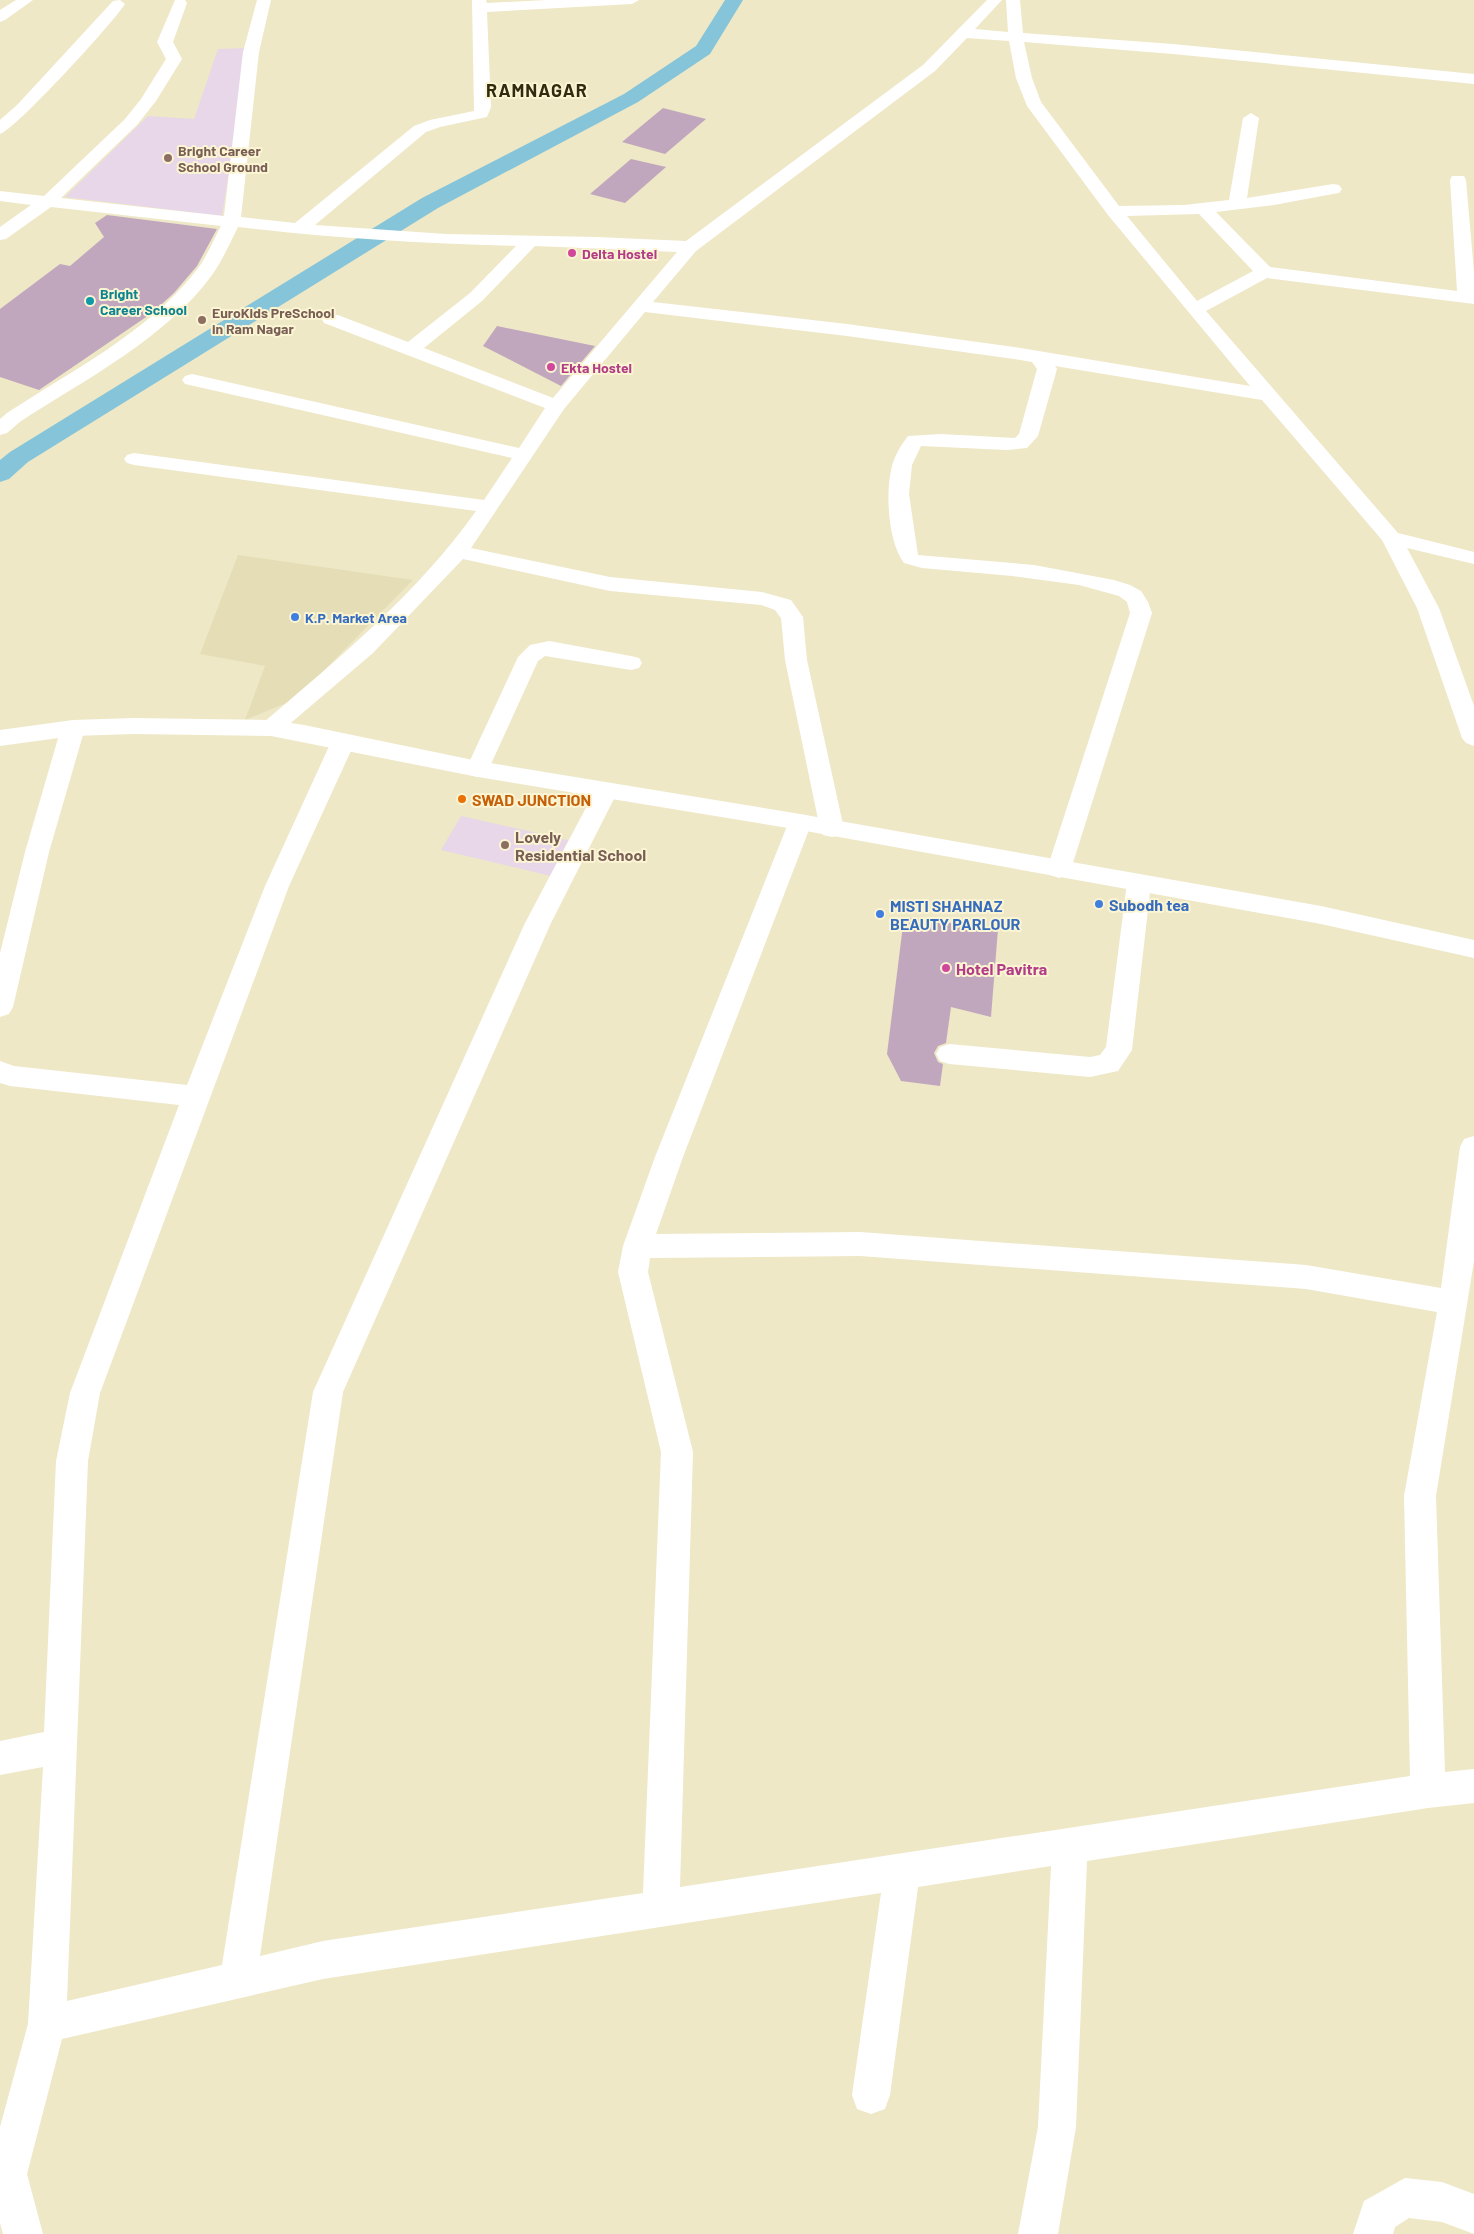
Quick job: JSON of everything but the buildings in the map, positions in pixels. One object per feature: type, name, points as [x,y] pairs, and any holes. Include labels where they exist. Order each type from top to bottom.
[{"type":"street","points":[[0,17],[26,0]]},
{"type":"street","points":[[0,428],[157,321],[185,296],[205,272],[232,222],[251,52],[264,0]]},
{"type":"street","points":[[299,229],[420,129],[436,123],[481,114],[483,107],[479,4],[632,0]]},
{"type":"street","points":[[271,728],[365,648],[458,552],[556,406],[690,247],[929,68],[995,0]]},
{"type":"street","points":[[1013,0],[1014,36],[1027,89],[1033,103],[1114,211],[1195,310],[1392,538],[1428,608],[1474,738]]},
{"type":"street","points":[[0,235],[49,200],[130,122],[152,96],[174,60],[165,42],[180,3]]},
{"type":"street","points":[[0,129],[24,107],[118,4]]},
{"type":"street","points":[[964,33],[1211,52],[1474,79]]},
{"type":"street","points":[[1237,204],[1251,118]]},
{"type":"street","points":[[1195,310],[1264,272],[1471,298],[1458,180]]},
{"type":"street","points":[[1114,211],[1203,208],[1274,200],[1332,189]]},
{"type":"street","points":[[0,196],[299,229],[446,239],[532,240],[690,247]]},
{"type":"street","points":[[1203,208],[1264,272]]},
{"type":"street","points":[[410,350],[476,297],[532,240]]},
{"type":"street","points":[[640,306],[847,330],[1014,353],[1269,395]]},
{"type":"street","points":[[331,319],[556,406]]},
{"type":"street","points":[[1038,358],[1048,368],[1028,436],[1020,444],[1003,445],[932,439],[915,440],[908,448],[901,470],[898,499],[906,552],[911,559],[922,562],[1028,570],[1071,577],[1124,590],[1134,596],[1139,604],[1141,613],[1058,869]]},
{"type":"street","points":[[192,380],[523,455]]},
{"type":"street","points":[[134,459],[490,507]]},
{"type":"street","points":[[1392,538],[1472,552]]},
{"type":"street","points":[[458,552],[610,584],[762,599],[783,605],[792,617],[796,660],[832,829]]},
{"type":"street","points":[[478,769],[529,658],[538,650],[549,648],[631,663]]},
{"type":"street","points":[[0,738],[73,728],[134,726],[271,728],[478,769],[800,822],[1321,915],[1474,949]]},
{"type":"street","points":[[0,1007],[37,852],[73,728]]},
{"type":"street","points":[[23,2234],[3,2182],[47,2024],[61,1746],[72,1462],[77,1425],[85,1394],[196,1096],[277,886],[343,742]]},
{"type":"street","points":[[238,1980],[328,1392],[538,923],[606,791]]},
{"type":"street","points":[[661,1909],[677,1452],[639,1304],[633,1272],[637,1246],[800,822]]},
{"type":"street","points":[[948,1054],[1090,1067],[1108,1064],[1119,1050],[1139,883]]},
{"type":"street","points":[[0,1071],[10,1076],[196,1096]]},
{"type":"street","points":[[1428,1791],[1420,1496],[1454,1303],[1474,1147]]},
{"type":"street","points":[[637,1246],[860,1244],[1306,1277],[1454,1303]]},
{"type":"street","points":[[0,1758],[61,1746]]},
{"type":"street","points":[[47,2024],[323,1960],[1428,1791],[1474,1786]]},
{"type":"street","points":[[1038,2234],[1057,2127],[1070,1846]]},
{"type":"street","points":[[871,2095],[902,1872]]},
{"type":"street","points":[[1373,2234],[1378,2215],[1405,2198],[1442,2202],[1474,2214]]},
{"type":"shaded area","name":"Bright Career School Ground","points":[[248,48],[222,216],[65,197],[148,116],[194,119],[218,49]]},
{"type":"shaded area","name":"K.P. Market Area","points":[[238,555],[413,580],[296,699],[245,720],[265,666],[200,654]]},
{"type":"shaded area","name":"Lovely Residential School","points":[[461,816],[568,840],[551,876],[441,850]]},
{"type":"waterway","points":[[0,474],[19,457],[430,203],[631,98],[703,50],[734,0]]},
{"type":"place","name":"Bright Career School Ground","points":[[168,158]]},
{"type":"place","name":"Delta Hostel","points":[[572,253]]},
{"type":"place","name":"Bright Career School","points":[[90,301]]},
{"type":"place","name":"EuroKids PreSchool in Ram Nagar","points":[[202,320]]},
{"type":"place","name":"Ekta Hostel","points":[[551,367]]},
{"type":"place","name":"K.P. Market Area","points":[[295,617]]},
{"type":"place","name":"SWAD JUNCTION","points":[[462,799]]},
{"type":"place","name":"Lovely Residential School","points":[[505,845]]},
{"type":"place","name":"Subodh tea","points":[[1099,904]]},
{"type":"place","name":"MISTI SHAHNAZ BEAUTY PARLOUR","points":[[880,914]]},
{"type":"place","name":"Hotel Pavitra","points":[[946,968]]},
{"type":"district","name":"RAMNAGAR","points":[[537,90]]}]
